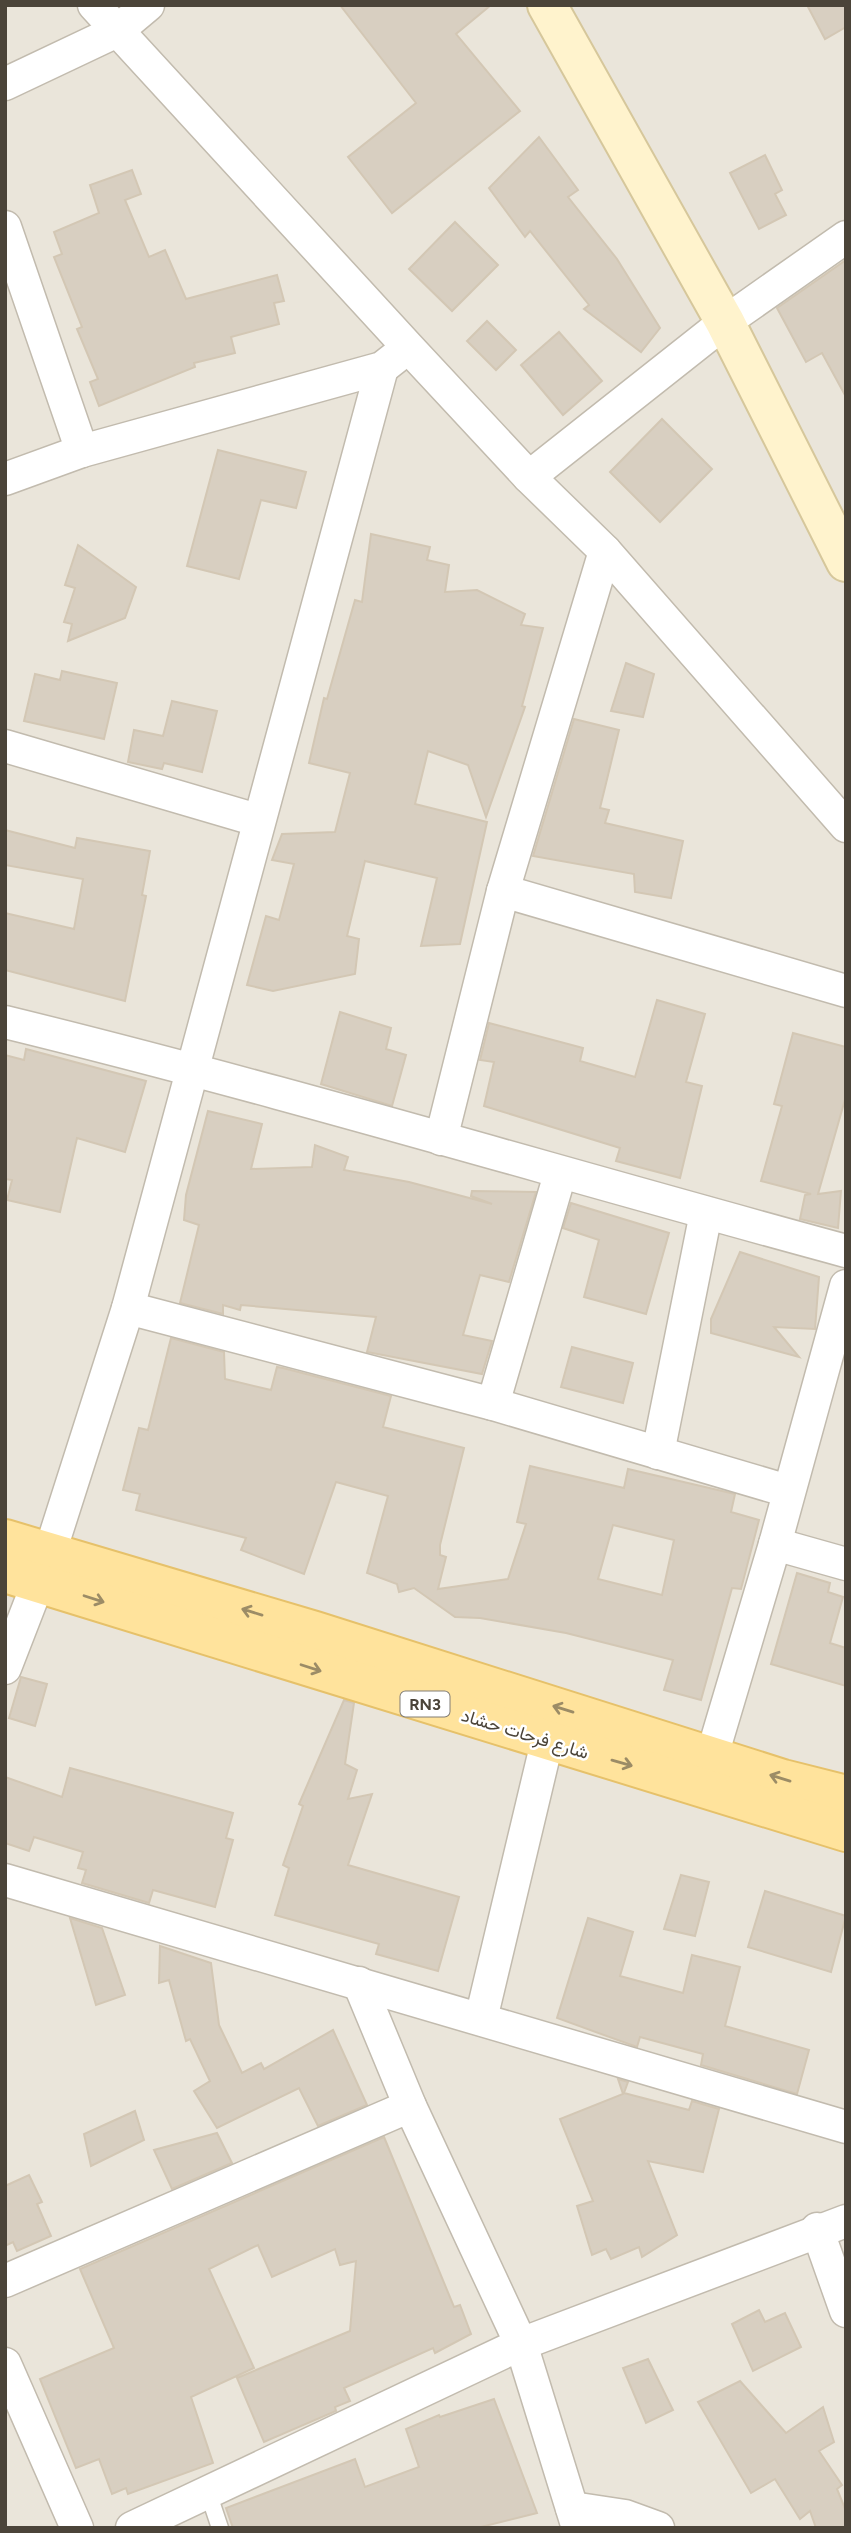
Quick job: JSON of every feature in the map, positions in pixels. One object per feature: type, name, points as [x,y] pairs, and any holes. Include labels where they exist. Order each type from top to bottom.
[{"type":"main road","name":"شارع فرحات حشاد","points":[[5,1539],[31,1569],[707,1771],[846,1832]]},
{"type":"main road","name":"شارع فرحات حشاد","points":[[420,1684],[547,1742],[846,1795]]},
{"type":"street","points":[[94,5],[529,477],[605,551],[846,826]]},
{"type":"street","points":[[5,84],[117,32],[148,5]]},
{"type":"street","points":[[547,5],[725,321],[846,562]]},
{"type":"street","points":[[5,227],[82,451]]},
{"type":"street","points":[[529,477],[725,321],[846,237]]},
{"type":"street","points":[[5,479],[82,451],[382,368],[408,347]]},
{"type":"street","points":[[5,1668],[31,1569],[128,1308],[194,1068],[257,820],[382,368]]},
{"type":"street","points":[[441,1139],[503,891],[605,551]]},
{"type":"street","points":[[5,746],[257,820]]},
{"type":"street","points":[[503,891],[846,991]]},
{"type":"street","points":[[5,1022],[194,1068],[561,1174],[846,1251]]},
{"type":"street","points":[[493,1404],[561,1174]]},
{"type":"street","points":[[657,1453],[705,1213]]},
{"type":"street","points":[[707,1771],[775,1544],[846,1286]]},
{"type":"street","points":[[128,1308],[493,1404],[788,1491]]},
{"type":"street","points":[[775,1544],[846,1564]]},
{"type":"street","points":[[481,2019],[547,1742]]},
{"type":"street","points":[[5,1880],[846,2127]]},
{"type":"street","points":[[359,1983],[410,2106],[521,2344],[575,2518],[625,2516],[657,2528]]},
{"type":"street","points":[[5,2281],[410,2106]]},
{"type":"street","points":[[132,2528],[521,2344],[832,2225],[846,2311]]},
{"type":"street","points":[[5,2364],[76,2528]]},
{"type":"lane","points":[[208,2492],[220,2528]]},
{"type":"shaded area","points":[[5,5],[846,5],[846,2528],[5,2528]]},
{"type":"building","points":[[340,5],[491,5],[456,34],[520,111],[392,213],[348,157],[416,103]]},
{"type":"building","points":[[807,5],[846,5],[846,27],[825,39]]},
{"type":"building","points":[[539,137],[578,190],[568,197],[617,259],[660,328],[641,352],[584,309],[589,305],[530,231],[525,237],[489,188]]},
{"type":"building","points":[[765,155],[782,190],[775,194],[786,215],[759,229],[730,173]]},
{"type":"building","points":[[132,170],[141,194],[125,200],[149,257],[165,250],[186,299],[277,275],[284,301],[274,303],[279,324],[231,337],[235,353],[194,363],[195,367],[99,406],[90,382],[98,379],[77,329],[82,327],[54,257],[62,254],[54,232],[99,213],[90,185]]},
{"type":"building","points":[[455,222],[498,265],[452,311],[409,269]]},
{"type":"building","points":[[846,260],[846,397],[822,353],[806,362],[777,308]]},
{"type":"building","points":[[487,321],[516,350],[496,370],[467,341]]},
{"type":"building","points":[[559,332],[602,381],[563,415],[521,365]]},
{"type":"building","points":[[662,419],[712,469],[660,522],[610,472]]},
{"type":"building","points":[[218,450],[306,472],[296,508],[261,500],[239,579],[187,566]]},
{"type":"building","points":[[371,534],[430,547],[427,560],[449,565],[445,592],[477,590],[525,614],[521,625],[543,628],[522,706],[525,707],[486,817],[468,765],[428,751],[415,804],[487,822],[460,944],[421,946],[437,878],[365,861],[347,936],[359,939],[355,974],[273,991],[247,985],[266,916],[279,920],[294,864],[272,860],[282,834],[335,832],[350,773],[309,763],[324,698],[327,699],[355,600],[362,602]]},
{"type":"building","points":[[78,545],[136,587],[125,618],[68,641],[72,624],[64,622],[75,588],[65,585]]},
{"type":"building","points":[[626,663],[654,674],[643,717],[611,711]]},
{"type":"building","points":[[62,671],[117,683],[104,739],[24,721],[35,674],[60,680]]},
{"type":"building","points":[[172,701],[217,711],[202,772],[164,763],[162,769],[128,762],[134,730],[163,736]]},
{"type":"building","points":[[574,719],[619,730],[600,808],[609,810],[605,823],[683,841],[671,898],[635,892],[634,874],[533,856]]},
{"type":"building","points":[[5,830],[75,848],[77,838],[150,851],[142,895],[146,896],[125,1001],[5,970],[5,913],[74,929],[83,879],[5,865]]},
{"type":"building","points":[[657,1000],[705,1014],[686,1082],[702,1086],[680,1178],[616,1161],[620,1148],[484,1106],[494,1062],[480,1060],[489,1023],[583,1048],[580,1061],[635,1077]]},
{"type":"building","points":[[340,1012],[391,1028],[386,1049],[406,1055],[392,1106],[321,1084]]},
{"type":"building","points":[[793,1033],[846,1047],[846,1096],[818,1194],[841,1191],[838,1228],[800,1219],[805,1195],[811,1194],[761,1181],[782,1106],[774,1104]]},
{"type":"building","points":[[26,1049],[146,1081],[125,1152],[77,1138],[60,1212],[7,1200],[12,1180],[5,1179],[5,1055],[24,1060]]},
{"type":"building","points":[[208,1111],[262,1124],[251,1169],[312,1167],[315,1145],[348,1157],[344,1170],[409,1182],[492,1204],[471,1196],[472,1191],[536,1192],[509,1282],[480,1275],[463,1335],[492,1341],[482,1374],[367,1352],[376,1317],[241,1305],[240,1310],[223,1305],[223,1314],[180,1303],[199,1225],[184,1220],[186,1195]]},
{"type":"building","points":[[571,1203],[669,1233],[646,1314],[584,1297],[599,1240],[563,1228]]},
{"type":"building","points":[[740,1252],[819,1277],[815,1329],[774,1327],[799,1357],[711,1333],[711,1319]]},
{"type":"building","points":[[171,1338],[224,1352],[225,1379],[271,1390],[277,1367],[391,1396],[383,1427],[464,1448],[440,1545],[440,1555],[446,1557],[438,1589],[508,1579],[526,1524],[517,1522],[530,1466],[624,1488],[628,1469],[735,1494],[731,1512],[759,1520],[741,1589],[732,1588],[701,1700],[664,1690],[673,1660],[566,1633],[480,1618],[455,1617],[414,1588],[399,1592],[397,1584],[367,1573],[388,1496],[336,1482],[304,1574],[241,1550],[246,1538],[136,1510],[140,1494],[123,1490],[139,1428],[148,1430]],"holes":[[[613,1525],[674,1540],[662,1595],[598,1579]]]},
{"type":"building","points":[[572,1347],[633,1363],[623,1403],[561,1387]]},
{"type":"building","points":[[797,1573],[830,1583],[828,1592],[843,1597],[830,1643],[846,1648],[846,1686],[771,1664]]},
{"type":"building","points":[[21,1677],[47,1684],[35,1726],[9,1718]]},
{"type":"building","points":[[344,1700],[354,1703],[345,1764],[357,1770],[348,1799],[372,1794],[348,1865],[459,1897],[438,1971],[376,1954],[379,1944],[275,1915],[289,1868],[283,1865],[303,1806],[299,1804]]},
{"type":"building","points":[[70,1768],[233,1813],[226,1838],[233,1840],[215,1907],[153,1890],[149,1903],[82,1883],[86,1870],[78,1868],[83,1852],[34,1837],[29,1851],[5,1843],[5,1777],[62,1797]]},
{"type":"building","points":[[681,1875],[709,1882],[695,1936],[664,1929]]},
{"type":"building","points":[[765,1891],[846,1916],[831,1972],[748,1947]]},
{"type":"building","points":[[70,1918],[102,1928],[125,1995],[96,2005]]},
{"type":"building","points":[[588,1918],[633,1932],[620,1976],[683,1993],[692,1955],[740,1967],[725,2026],[809,2050],[797,2094],[701,2065],[703,2054],[640,2037],[637,2047],[557,2018]]},
{"type":"building","points":[[160,1946],[211,1963],[219,2025],[242,2073],[261,2063],[264,2069],[333,2030],[367,2105],[318,2126],[299,2088],[217,2128],[194,2091],[210,2081],[190,2039],[186,2041],[169,1980],[159,1983]]},
{"type":"building","points":[[618,2079],[628,2082],[624,2093],[689,2110],[692,2101],[719,2109],[703,2172],[648,2161],[677,2235],[642,2257],[639,2247],[611,2259],[606,2249],[592,2255],[577,2206],[593,2201],[560,2119],[623,2094]]},
{"type":"building","points":[[135,2111],[144,2140],[91,2166],[84,2134]]},
{"type":"building","points":[[217,2133],[232,2163],[172,2189],[154,2150]]},
{"type":"building","points":[[384,2137],[454,2307],[460,2305],[471,2334],[435,2353],[433,2348],[344,2388],[350,2401],[335,2407],[336,2411],[264,2442],[237,2378],[350,2331],[356,2261],[340,2265],[335,2249],[272,2277],[258,2245],[209,2269],[254,2368],[191,2397],[213,2463],[128,2494],[126,2488],[112,2494],[99,2459],[76,2468],[40,2379],[114,2348],[80,2269]]},
{"type":"building","points":[[29,2175],[42,2202],[37,2204],[51,2236],[17,2251],[13,2242],[5,2246],[5,2186]]},
{"type":"building","points":[[759,2310],[765,2322],[785,2313],[801,2347],[753,2371],[732,2324]]},
{"type":"building","points":[[648,2359],[673,2410],[646,2423],[623,2368]]},
{"type":"building","points":[[740,2381],[786,2433],[823,2407],[834,2442],[819,2451],[842,2485],[837,2489],[846,2511],[846,2528],[816,2528],[810,2511],[800,2519],[775,2479],[751,2493],[698,2402]]},
{"type":"building","points":[[494,2399],[537,2513],[477,2528],[233,2528],[226,2508],[355,2459],[365,2487],[419,2467],[406,2429],[439,2415],[440,2417]]}]
